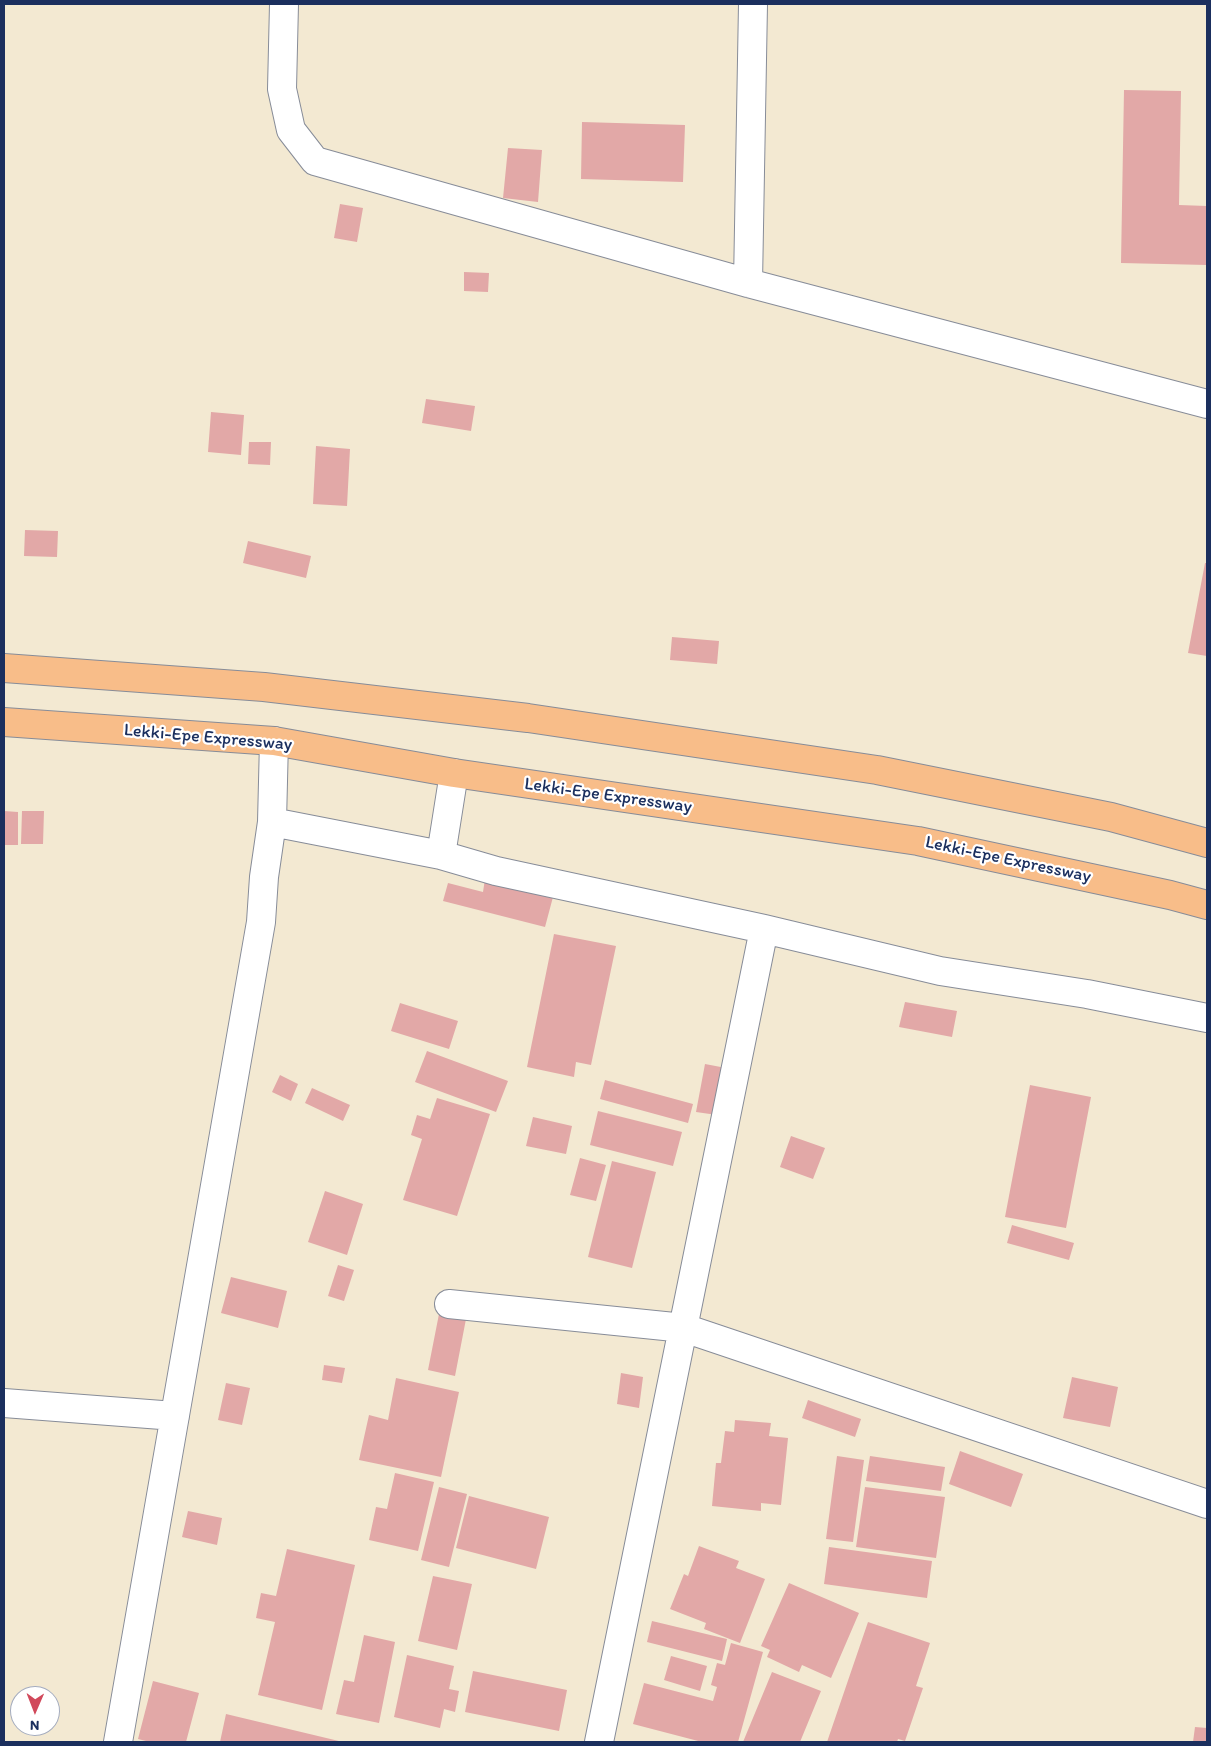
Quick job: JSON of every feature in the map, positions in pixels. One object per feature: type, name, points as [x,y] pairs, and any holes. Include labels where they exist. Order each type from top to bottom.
[{"type":"highway","points":[[4,668],[264,687],[547,721],[877,770],[1112,817],[1207,843]]},
{"type":"highway","name":"Lekki-Epe Expressway","points":[[4,722],[274,741],[454,773],[918,841],[1170,895],[1207,905]]},
{"type":"street","points":[[284,4],[282,89],[291,130],[315,161],[748,283],[1207,404]]},
{"type":"street","points":[[748,283],[753,4]]},
{"type":"street","points":[[118,1742],[261,922],[264,877],[272,822],[274,741]]},
{"type":"street","points":[[441,855],[454,773]]},
{"type":"street","points":[[272,822],[441,855],[496,871],[764,929],[940,971],[1087,994],[1207,1018]]},
{"type":"street","points":[[601,1742],[764,929]]},
{"type":"street","points":[[449,1304],[684,1328],[1207,1504]]},
{"type":"street","points":[[4,1403],[175,1416]]},
{"type":"building","points":[[1124,90],[1181,91],[1179,205],[1207,206],[1207,265],[1121,263]]},
{"type":"building","points":[[582,122],[685,125],[683,182],[581,179]]},
{"type":"building","points":[[508,148],[542,150],[538,202],[503,198]]},
{"type":"building","points":[[340,204],[363,208],[357,242],[334,238]]},
{"type":"building","points":[[464,272],[489,273],[488,292],[464,291]]},
{"type":"building","points":[[426,399],[475,406],[471,431],[422,423]]},
{"type":"building","points":[[211,412],[244,415],[241,455],[208,452]]},
{"type":"building","points":[[249,442],[271,442],[270,465],[248,464]]},
{"type":"building","points":[[316,446],[350,449],[347,506],[313,504]]},
{"type":"building","points":[[25,530],[58,531],[57,557],[24,556]]},
{"type":"building","points":[[248,541],[311,556],[306,578],[243,563]]},
{"type":"building","points":[[1205,563],[1207,563],[1207,656],[1188,653]]},
{"type":"building","points":[[672,637],[719,641],[717,664],[670,660]]},
{"type":"building","points":[[4,811],[18,812],[18,845],[4,845]]},
{"type":"building","points":[[22,811],[44,811],[43,844],[21,844]]},
{"type":"building","points":[[485,879],[553,897],[545,927],[443,901],[448,883],[483,892]]},
{"type":"building","points":[[554,934],[616,946],[591,1065],[576,1062],[574,1077],[527,1067]]},
{"type":"building","points":[[905,1002],[957,1011],[952,1037],[899,1027]]},
{"type":"building","points":[[400,1003],[458,1021],[449,1049],[391,1031]]},
{"type":"building","points":[[427,1051],[508,1081],[496,1112],[415,1082]]},
{"type":"building","points":[[705,1064],[726,1068],[717,1115],[696,1112]]},
{"type":"building","points":[[280,1075],[298,1084],[291,1101],[272,1092]]},
{"type":"building","points":[[605,1080],[693,1104],[688,1123],[600,1099]]},
{"type":"building","points":[[1030,1085],[1091,1097],[1066,1228],[1005,1217]]},
{"type":"building","points":[[312,1088],[350,1105],[343,1121],[305,1103]]},
{"type":"building","points":[[437,1098],[490,1114],[457,1216],[403,1200],[422,1139],[411,1135],[417,1115],[430,1119]]},
{"type":"building","points":[[598,1111],[682,1132],[673,1166],[590,1145]]},
{"type":"building","points":[[533,1117],[572,1126],[566,1154],[526,1146]]},
{"type":"building","points":[[791,1136],[825,1148],[813,1179],[780,1167]]},
{"type":"building","points":[[580,1158],[606,1165],[596,1201],[570,1195]]},
{"type":"building","points":[[612,1161],[656,1172],[632,1268],[588,1257]]},
{"type":"building","points":[[325,1191],[363,1204],[347,1255],[308,1242]]},
{"type":"building","points":[[1012,1225],[1074,1243],[1069,1260],[1007,1243]]},
{"type":"building","points":[[338,1265],[354,1270],[344,1301],[328,1296]]},
{"type":"building","points":[[231,1277],[287,1291],[278,1328],[221,1313]]},
{"type":"building","points":[[439,1314],[466,1319],[455,1376],[428,1370]]},
{"type":"building","points":[[324,1365],[345,1368],[342,1383],[322,1380]]},
{"type":"building","points":[[621,1373],[643,1377],[639,1408],[617,1404]]},
{"type":"building","points":[[1072,1377],[1118,1387],[1110,1427],[1063,1418]]},
{"type":"building","points":[[396,1378],[459,1392],[441,1477],[359,1460],[369,1415],[388,1420]]},
{"type":"building","points":[[226,1383],[250,1388],[242,1425],[218,1420]]},
{"type":"building","points":[[808,1400],[861,1419],[855,1437],[802,1418]]},
{"type":"building","points":[[735,1420],[771,1423],[769,1436],[788,1438],[781,1505],[761,1503],[761,1511],[712,1506],[716,1463],[721,1463],[725,1431],[734,1432]]},
{"type":"building","points":[[960,1451],[1023,1474],[1011,1507],[949,1484]]},
{"type":"building","points":[[837,1456],[864,1460],[853,1542],[826,1539]]},
{"type":"building","points":[[870,1456],[945,1467],[941,1491],[866,1481]]},
{"type":"building","points":[[395,1473],[434,1482],[418,1551],[369,1540],[376,1507],[387,1509]]},
{"type":"building","points":[[439,1487],[467,1494],[449,1567],[421,1560]]},
{"type":"building","points":[[865,1487],[945,1497],[936,1558],[856,1547]]},
{"type":"building","points":[[469,1496],[549,1517],[536,1569],[456,1548]]},
{"type":"building","points":[[188,1511],[222,1518],[217,1545],[182,1537]]},
{"type":"building","points":[[699,1546],[739,1561],[736,1568],[765,1579],[740,1643],[704,1629],[706,1623],[670,1609],[684,1574],[688,1576]]},
{"type":"building","points":[[829,1547],[932,1561],[927,1598],[824,1584]]},
{"type":"building","points":[[287,1549],[355,1565],[322,1710],[258,1695],[275,1622],[256,1618],[261,1593],[276,1596]]},
{"type":"building","points":[[433,1576],[472,1584],[457,1650],[418,1641]]},
{"type":"building","points":[[789,1583],[859,1613],[831,1678],[802,1665],[799,1672],[767,1657],[770,1650],[761,1646]]},
{"type":"building","points":[[652,1621],[727,1639],[722,1661],[647,1642]]},
{"type":"building","points":[[868,1622],[930,1643],[916,1686],[923,1688],[905,1741],[898,1739],[897,1742],[827,1742]]},
{"type":"building","points":[[364,1635],[395,1642],[379,1723],[336,1714],[344,1680],[354,1682]]},
{"type":"building","points":[[731,1643],[763,1652],[738,1742],[702,1742],[633,1724],[644,1683],[713,1701],[717,1687],[711,1685],[717,1663],[725,1665]]},
{"type":"building","points":[[407,1655],[454,1666],[449,1689],[459,1691],[455,1712],[444,1709],[440,1728],[394,1717]]},
{"type":"building","points":[[671,1656],[707,1666],[700,1691],[664,1680]]},
{"type":"building","points":[[473,1671],[567,1690],[559,1731],[465,1712]]},
{"type":"building","points":[[772,1672],[821,1691],[800,1742],[743,1742]]},
{"type":"building","points":[[153,1681],[199,1693],[186,1742],[150,1742],[138,1739]]},
{"type":"building","points":[[226,1714],[343,1742],[220,1742]]},
{"type":"building","points":[[1195,1727],[1207,1728],[1207,1742],[1193,1742]]}]
